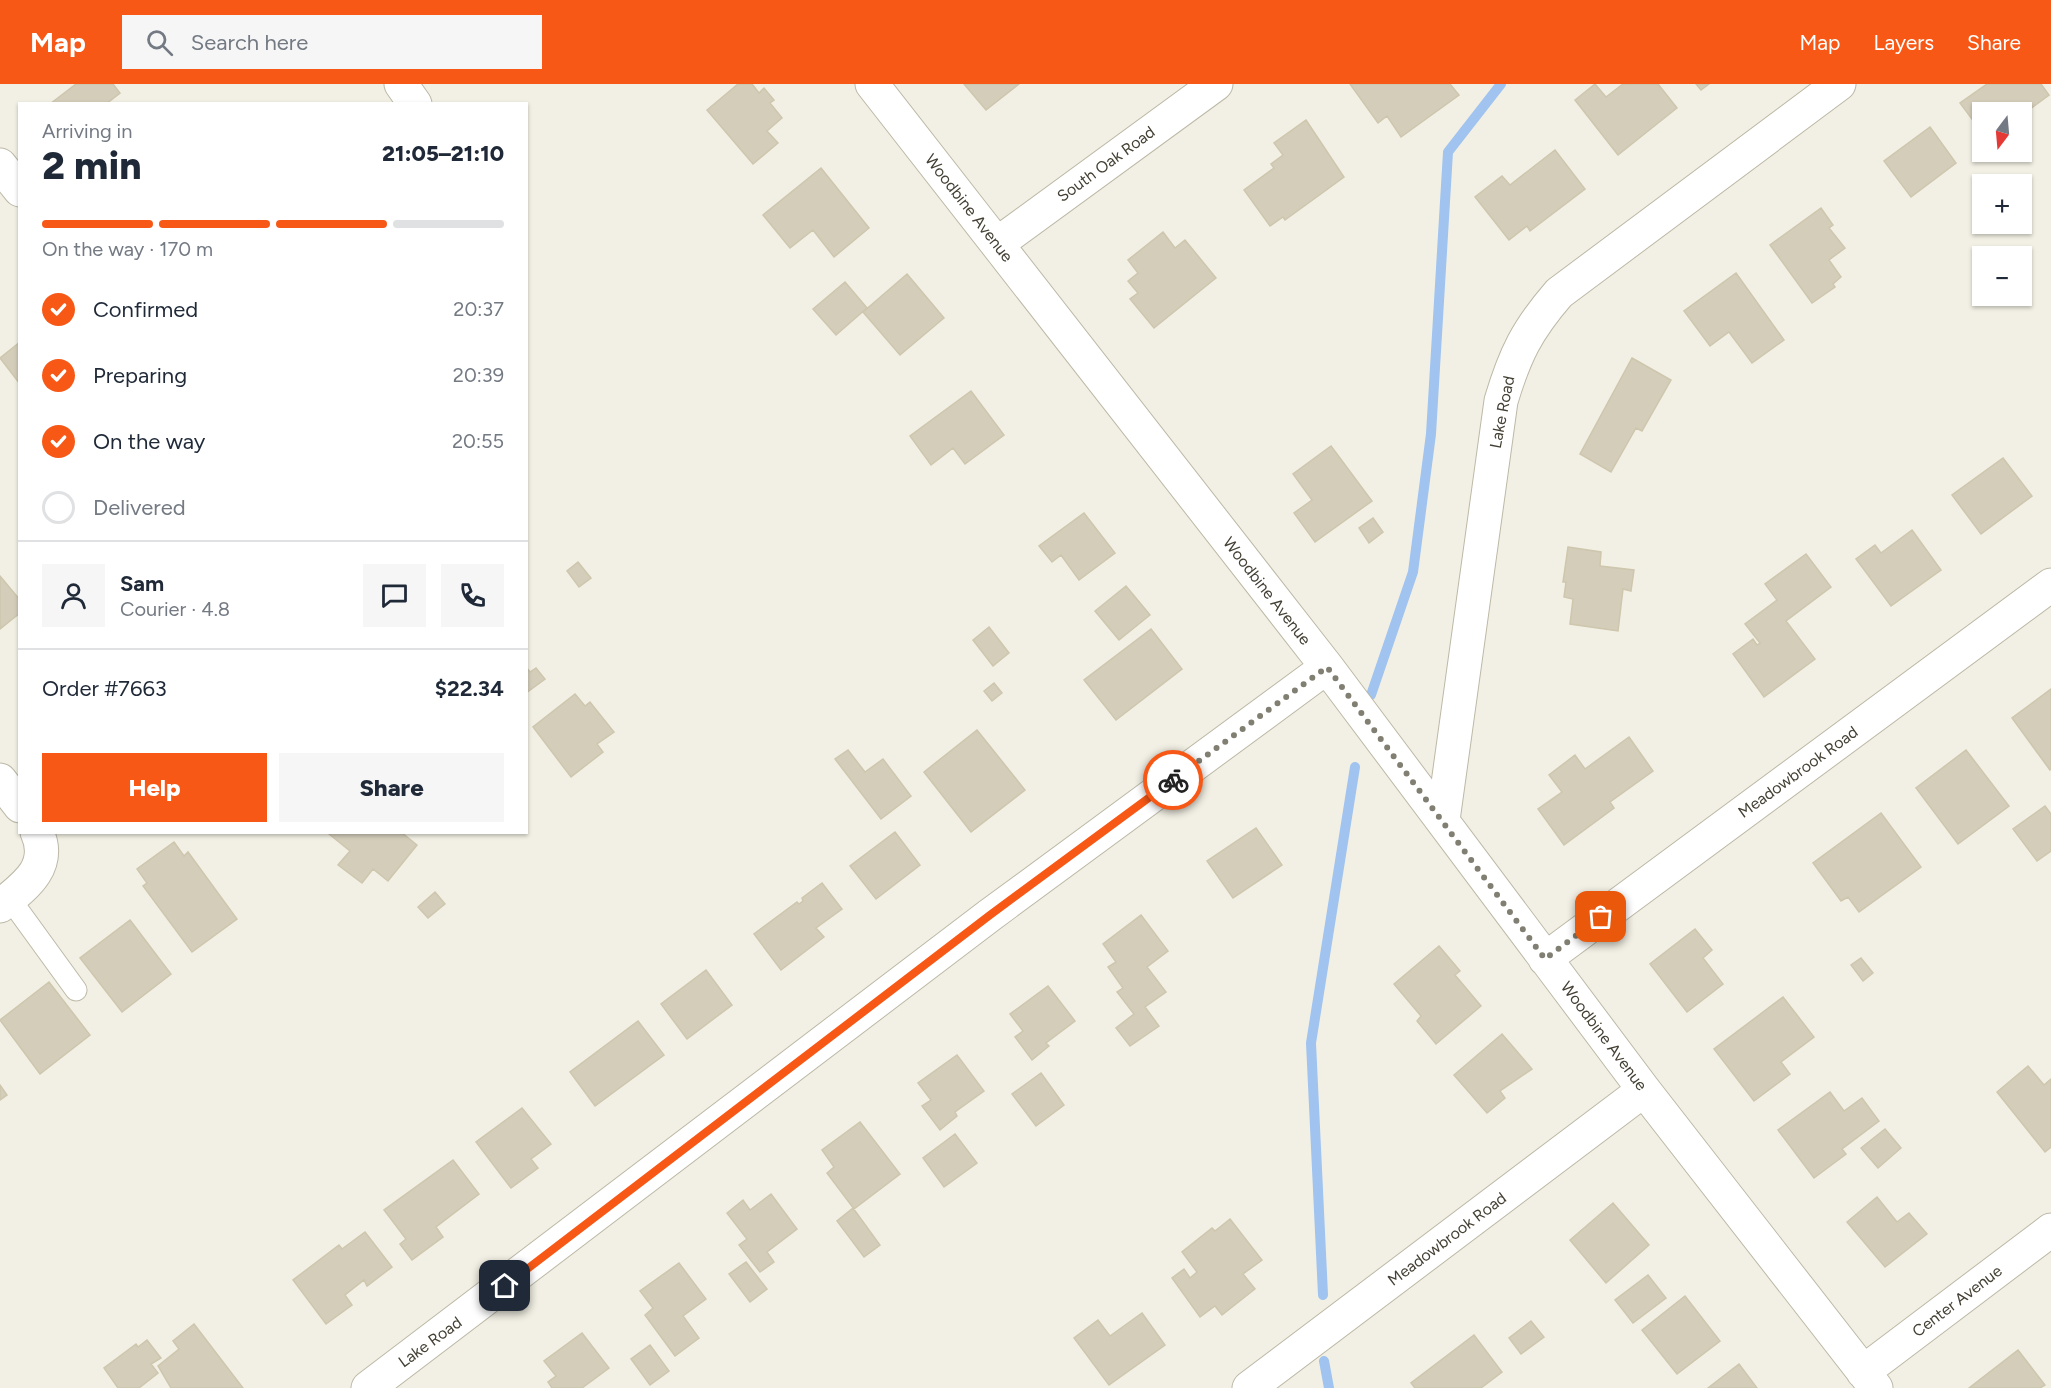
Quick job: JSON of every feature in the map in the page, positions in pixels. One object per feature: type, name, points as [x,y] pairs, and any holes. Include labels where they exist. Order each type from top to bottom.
[{"type":"street","points":[[402,84],[414,102]]},
{"type":"street","name":"Woodbine Avenue","points":[[872,84],[1327,667],[1644,1090],[1870,1380]]},
{"type":"street","name":"South Oak Road","points":[[997,244],[1216,84]]},
{"type":"street","name":"Lake Road","points":[[1443,820],[1501,401],[1514,357],[1537,319],[1559,293],[1839,84]]},
{"type":"street","points":[[0,165],[18,188]]},
{"type":"street","name":"Meadowbrook Road","points":[[1545,959],[2051,585]]},
{"type":"street","name":"Lake Road","points":[[368,1388],[990,915],[1327,667]]},
{"type":"street","points":[[0,780],[18,803]]},
{"type":"street","points":[[5,902],[30,884],[40,868],[39,845]]},
{"type":"street","name":"Meadowbrook Road","points":[[1250,1388],[1644,1090]]},
{"type":"street","name":"Center Avenue","points":[[1870,1380],[2051,1230]]},
{"type":"lane","points":[[5,902],[76,990]]},
{"type":"building","points":[[76,84],[113,84],[120,93],[109,102],[53,102]]},
{"type":"building","points":[[738,84],[752,84],[759,93],[764,88],[774,100],[770,103],[782,118],[767,131],[778,143],[753,164],[707,110]]},
{"type":"building","points":[[964,84],[1019,84],[986,110]]},
{"type":"building","points":[[1350,84],[1450,84],[1459,95],[1401,137],[1387,116],[1378,123]]},
{"type":"building","points":[[1595,84],[1606,97],[1623,84],[1658,84],[1677,108],[1618,155],[1575,100]]},
{"type":"building","points":[[1696,84],[1709,84],[1701,90]]},
{"type":"building","points":[[1987,84],[2041,84],[2049,95],[2032,108],[2032,102],[1972,102],[1972,119],[1960,103]]},
{"type":"building","points":[[1306,120],[1344,177],[1285,220],[1283,217],[1270,226],[1244,190],[1274,168],[1271,164],[1283,155],[1274,143]]},
{"type":"building","points":[[1930,127],[1956,163],[1911,197],[1884,161]]},
{"type":"building","points":[[1555,150],[1585,189],[1530,231],[1527,226],[1509,240],[1475,197],[1502,176],[1510,185]]},
{"type":"building","points":[[821,168],[869,228],[834,257],[813,230],[790,248],[763,215]]},
{"type":"building","points":[[1821,208],[1833,225],[1829,228],[1845,248],[1829,260],[1841,277],[1833,284],[1835,287],[1812,303],[1770,245]]},
{"type":"building","points":[[1163,232],[1175,248],[1185,240],[1216,278],[1154,328],[1130,299],[1138,293],[1128,281],[1138,273],[1128,260]]},
{"type":"building","points":[[1736,273],[1784,340],[1752,363],[1729,332],[1710,346],[1684,311]]},
{"type":"building","points":[[907,274],[944,318],[900,355],[863,312]]},
{"type":"building","points":[[845,282],[867,308],[836,335],[813,309]]},
{"type":"building","points":[[18,344],[18,381],[0,358]]},
{"type":"building","points":[[1632,358],[1671,380],[1642,431],[1636,428],[1611,472],[1580,454]]},
{"type":"building","points":[[971,391],[1004,435],[965,464],[953,448],[931,465],[910,436]]},
{"type":"building","points":[[1331,446],[1372,501],[1315,542],[1294,513],[1312,500],[1293,474]]},
{"type":"building","points":[[2003,458],[2032,496],[1981,534],[1952,495]]},
{"type":"building","points":[[1084,513],[1115,553],[1079,580],[1061,555],[1052,562],[1039,546]]},
{"type":"building","points":[[1373,518],[1383,532],[1369,543],[1359,528]]},
{"type":"building","points":[[1912,530],[1941,570],[1891,606],[1856,559],[1875,545],[1881,553]]},
{"type":"building","points":[[1568,547],[1601,552],[1600,566],[1634,570],[1631,591],[1623,589],[1618,631],[1570,624],[1573,599],[1564,597],[1566,582],[1563,582]]},
{"type":"building","points":[[1806,554],[1831,587],[1786,621],[1815,659],[1764,697],[1733,654],[1753,639],[1757,645],[1760,643],[1745,624],[1777,600],[1765,584]]},
{"type":"building","points":[[578,562],[591,578],[579,587],[567,571]]},
{"type":"building","points":[[0,576],[18,598],[18,615],[0,629]]},
{"type":"building","points":[[1126,586],[1150,615],[1119,640],[1095,611]]},
{"type":"building","points":[[989,627],[1009,653],[993,666],[973,640]]},
{"type":"building","points":[[1151,629],[1182,669],[1116,720],[1084,680]]},
{"type":"building","points":[[536,668],[545,679],[528,692],[528,670],[530,672]]},
{"type":"building","points":[[994,683],[1002,693],[992,701],[984,691]]},
{"type":"building","points":[[2051,689],[2051,769],[2050,770],[2012,718]]},
{"type":"building","points":[[575,694],[585,706],[590,702],[614,732],[597,744],[603,752],[571,777],[533,727]]},
{"type":"building","points":[[977,730],[1025,790],[971,832],[924,772]]},
{"type":"building","points":[[1629,737],[1653,771],[1610,802],[1614,808],[1564,845],[1538,809],[1562,792],[1549,775],[1575,755],[1585,769]]},
{"type":"building","points":[[848,750],[865,772],[883,759],[911,796],[881,819],[835,759]]},
{"type":"building","points":[[1966,750],[2009,806],[1958,844],[1916,788]]},
{"type":"building","points":[[2045,806],[2051,814],[2051,851],[2037,861],[2013,829]]},
{"type":"building","points":[[1881,813],[1921,867],[1859,912],[1848,897],[1841,901],[1813,863]]},
{"type":"building","points":[[1256,828],[1282,865],[1233,898],[1207,861]]},
{"type":"building","points":[[895,832],[920,865],[876,899],[850,866]]},
{"type":"building","points":[[329,834],[403,834],[417,845],[388,881],[373,869],[362,883],[338,865],[350,851]]},
{"type":"building","points":[[174,842],[184,856],[188,852],[237,919],[192,952],[143,886],[147,883],[137,869]]},
{"type":"building","points":[[822,883],[842,909],[816,928],[824,937],[781,970],[754,934],[797,902],[799,904],[803,901],[802,898]]},
{"type":"building","points":[[435,892],[445,904],[428,918],[418,907]]},
{"type":"building","points":[[1141,915],[1168,951],[1147,967],[1166,992],[1145,1007],[1159,1026],[1130,1046],[1116,1028],[1134,1014],[1117,992],[1123,988],[1108,967],[1116,962],[1103,944]]},
{"type":"building","points":[[130,920],[171,974],[122,1012],[80,958]]},
{"type":"building","points":[[1695,929],[1712,950],[1703,958],[1723,984],[1687,1012],[1650,964]]},
{"type":"building","points":[[1439,946],[1460,971],[1455,975],[1481,1006],[1436,1044],[1417,1021],[1421,1016],[1394,984]]},
{"type":"building","points":[[1861,958],[1873,973],[1863,981],[1851,965]]},
{"type":"building","points":[[706,970],[732,1005],[687,1039],[661,1004]]},
{"type":"building","points":[[49,982],[90,1035],[40,1074],[0,1020]]},
{"type":"building","points":[[1048,986],[1075,1021],[1046,1043],[1049,1046],[1032,1060],[1015,1037],[1023,1031],[1010,1014]]},
{"type":"building","points":[[1783,997],[1814,1037],[1781,1062],[1790,1074],[1754,1101],[1714,1049]]},
{"type":"building","points":[[638,1021],[664,1055],[595,1106],[570,1072]]},
{"type":"building","points":[[1502,1034],[1532,1069],[1500,1091],[1505,1098],[1487,1113],[1454,1075]]},
{"type":"building","points":[[957,1055],[984,1091],[955,1112],[957,1116],[940,1130],[922,1106],[931,1100],[918,1083]]},
{"type":"building","points":[[2028,1066],[2044,1085],[2051,1079],[2051,1147],[2045,1152],[1997,1092]]},
{"type":"building","points":[[1041,1073],[1064,1105],[1036,1126],[1012,1094]]},
{"type":"building","points":[[0,1085],[7,1095],[0,1100]]},
{"type":"building","points":[[1830,1092],[1844,1111],[1862,1098],[1879,1121],[1842,1149],[1846,1154],[1814,1178],[1778,1130]]},
{"type":"building","points":[[522,1108],[551,1144],[531,1159],[538,1168],[511,1188],[476,1142]]},
{"type":"building","points":[[860,1122],[900,1174],[854,1209],[827,1173],[834,1167],[822,1150]]},
{"type":"building","points":[[1885,1129],[1901,1148],[1878,1168],[1861,1148]]},
{"type":"building","points":[[955,1134],[977,1163],[944,1187],[923,1158]]},
{"type":"building","points":[[453,1160],[479,1194],[436,1227],[443,1237],[412,1260],[400,1244],[406,1239],[384,1210]]},
{"type":"building","points":[[771,1194],[797,1229],[767,1252],[774,1262],[760,1272],[739,1245],[747,1239],[727,1213],[743,1200],[750,1210]]},
{"type":"building","points":[[1877,1197],[1897,1222],[1909,1213],[1927,1234],[1885,1267],[1847,1222]]},
{"type":"building","points":[[1613,1203],[1649,1245],[1606,1283],[1570,1240]]},
{"type":"building","points":[[853,1208],[880,1245],[864,1257],[837,1221]]},
{"type":"building","points":[[1230,1219],[1262,1260],[1243,1274],[1255,1289],[1222,1315],[1215,1306],[1200,1317],[1172,1278],[1184,1269],[1190,1278],[1197,1272],[1182,1252],[1212,1228],[1215,1231]]},
{"type":"building","points":[[365,1232],[392,1267],[367,1286],[364,1280],[345,1295],[352,1305],[326,1324],[293,1280],[339,1245],[342,1249]]},
{"type":"building","points":[[746,1262],[767,1289],[750,1302],[729,1274]]},
{"type":"building","points":[[679,1263],[706,1299],[683,1316],[699,1338],[675,1356],[645,1315],[653,1308],[640,1291]]},
{"type":"building","points":[[1648,1275],[1666,1298],[1633,1323],[1615,1300]]},
{"type":"building","points":[[1685,1296],[1720,1341],[1677,1374],[1642,1330]]},
{"type":"building","points":[[1142,1313],[1165,1345],[1109,1385],[1074,1338],[1098,1320],[1110,1336]]},
{"type":"building","points":[[1531,1321],[1544,1337],[1521,1354],[1509,1338]]},
{"type":"building","points":[[194,1324],[243,1388],[171,1388],[158,1366],[179,1349],[173,1341]]},
{"type":"building","points":[[582,1333],[609,1368],[582,1388],[552,1388],[548,1382],[556,1376],[544,1361]]},
{"type":"building","points":[[1474,1335],[1502,1372],[1481,1388],[1415,1388],[1411,1383]]},
{"type":"building","points":[[147,1340],[161,1358],[151,1364],[158,1373],[139,1388],[118,1388],[104,1368],[136,1344],[138,1347]]},
{"type":"building","points":[[650,1345],[669,1371],[650,1385],[631,1359]]},
{"type":"building","points":[[2018,1350],[2045,1385],[2040,1388],[1969,1388]]},
{"type":"building","points":[[1739,1364],[1757,1388],[1708,1388]]},
{"type":"waterway","points":[[1371,695],[1413,572],[1431,434],[1448,152],[1501,84]]},
{"type":"waterway","points":[[1323,1295],[1311,1043],[1355,767]]},
{"type":"waterway","points":[[1324,1361],[1329,1388]]},
{"type":"way so far","points":[[1173,780],[1327,667],[1545,959],[1601,917]]},
{"type":"route","points":[[505,1286],[990,915],[1173,780]]}]
